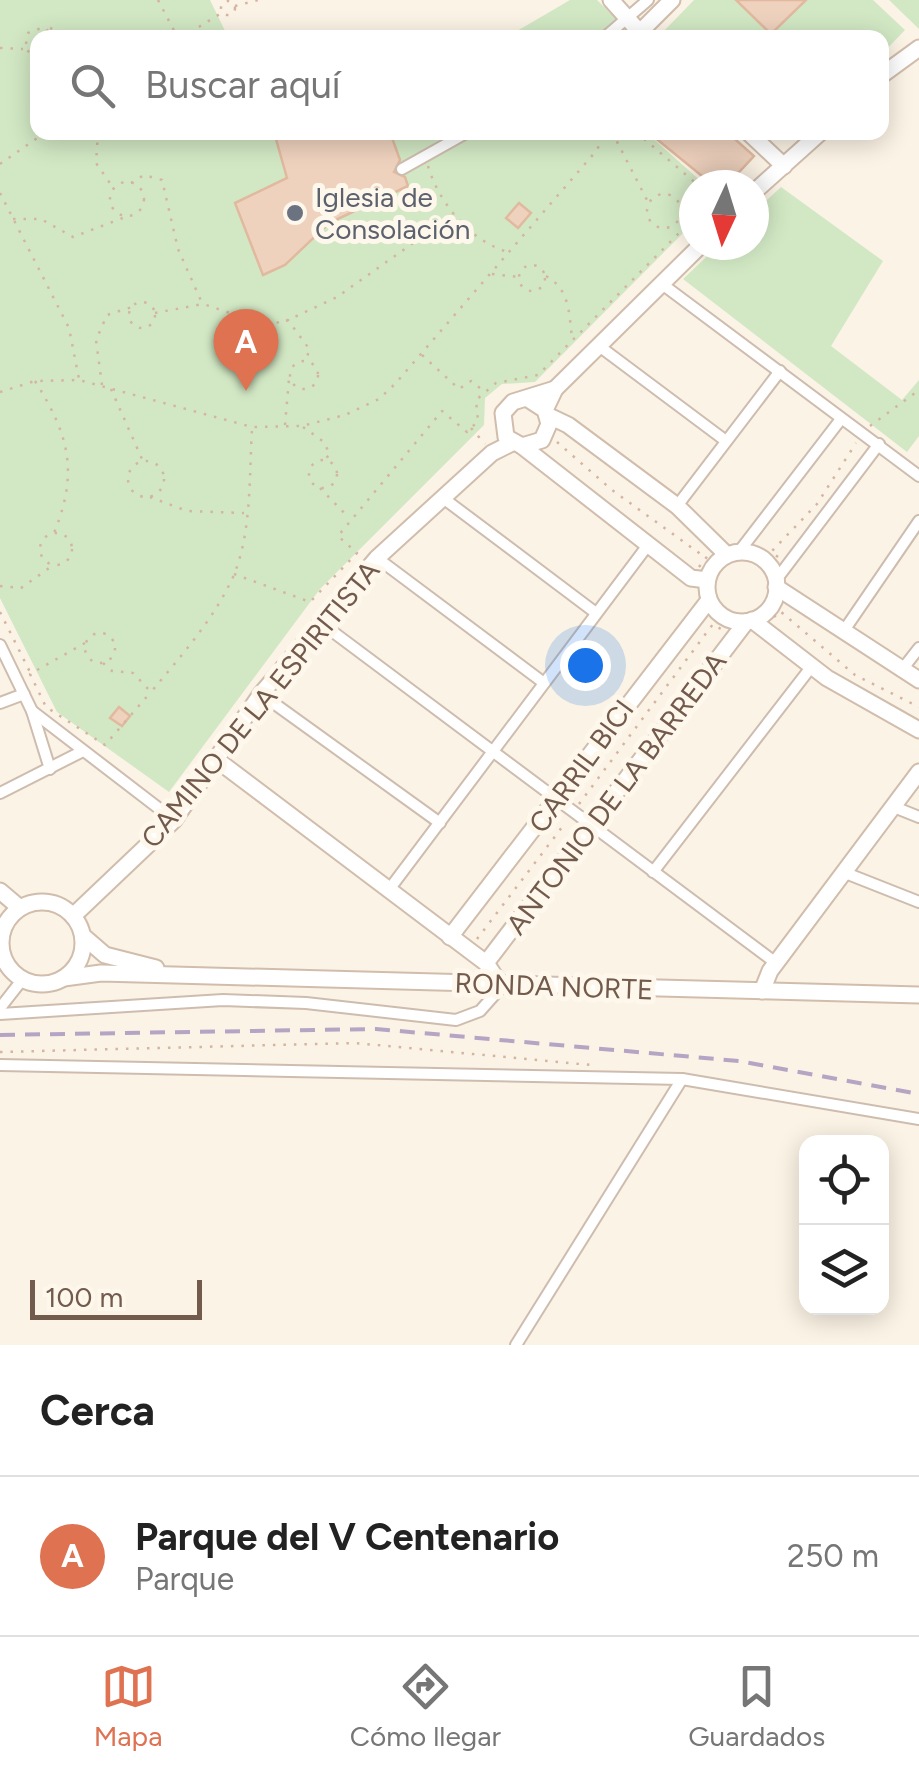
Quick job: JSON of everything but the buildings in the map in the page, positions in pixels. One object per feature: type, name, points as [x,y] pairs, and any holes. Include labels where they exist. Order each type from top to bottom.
[{"type":"street","points":[[611,0],[638,30]]},
{"type":"street","points":[[638,30],[672,0]]},
{"type":"street","points":[[638,30],[644,4]]},
{"type":"street","points":[[889,71],[919,48]]},
{"type":"street","points":[[402,169],[454,140]]},
{"type":"street","points":[[756,140],[784,166]]},
{"type":"street","points":[[769,179],[812,140]]},
{"type":"street","points":[[686,260],[554,389],[506,408],[501,421],[513,441],[648,545],[699,579],[709,600],[724,617],[754,623],[812,666],[919,730]]},
{"type":"street","points":[[662,284],[842,419],[917,469]]},
{"type":"street","points":[[599,346],[726,442]]},
{"type":"street","points":[[678,506],[780,371]]},
{"type":"street","points":[[513,441],[538,443],[546,433],[546,413],[554,389]]},
{"type":"street","points":[[528,399],[678,506],[722,553],[766,562],[776,583],[842,632],[919,680]]},
{"type":"street","points":[[699,579],[722,553],[751,536],[842,419]]},
{"type":"street","name":"CAMINO DE LA ESPIRITISTA","points":[[73,916],[174,820],[261,694],[377,558],[492,452],[513,441]]},
{"type":"street","points":[[776,583],[878,444]]},
{"type":"street","points":[[443,498],[596,613]]},
{"type":"street","points":[[842,632],[919,522]]},
{"type":"street","points":[[388,890],[648,545]]},
{"type":"street","points":[[377,558],[544,682]]},
{"type":"street","name":"ANTONIO DE LA BARREDA","points":[[486,963],[733,638],[770,608],[776,583]]},
{"type":"street","points":[[450,937],[709,600]]},
{"type":"street","points":[[320,622],[776,963]]},
{"type":"street","points":[[0,645],[32,710],[50,769]]},
{"type":"street","points":[[901,671],[919,648]]},
{"type":"street","points":[[653,872],[812,666]]},
{"type":"street","points":[[0,703],[24,694]]},
{"type":"street","points":[[261,694],[440,823]]},
{"type":"street","points":[[32,710],[174,820]]},
{"type":"street","points":[[0,793],[83,751]]},
{"type":"street","points":[[64,978],[80,960],[83,936],[73,916],[54,904],[20,908],[1,930],[0,945],[11,973],[0,1011],[224,1000],[306,1003],[456,1020],[480,1011],[502,984],[486,963],[217,760]]},
{"type":"street","points":[[762,991],[776,963],[919,772]]},
{"type":"street","points":[[894,807],[919,817]]},
{"type":"street","points":[[843,872],[919,902]]},
{"type":"street","points":[[0,891],[20,908]]},
{"type":"street","name":"RONDA NORTE","points":[[83,936],[104,955],[189,976]]},
{"type":"street","name":"RONDA NORTE","points":[[11,973],[44,985],[64,978],[101,974],[919,996]]},
{"type":"street","points":[[0,1065],[682,1079],[919,1119]]},
{"type":"street","points":[[516,1345],[682,1079]]},
{"type":"path","points":[[158,0],[175,30]]},
{"type":"path","points":[[222,12],[224,1],[235,6],[258,0]]},
{"type":"path","points":[[193,30],[222,12],[231,14],[235,6]]},
{"type":"path","points":[[39,30],[64,30]]},
{"type":"path","points":[[25,49],[30,33]]},
{"type":"path","points":[[0,48],[30,52]]},
{"type":"path","points":[[0,164],[34,140]]},
{"type":"path","points":[[97,140],[96,163],[114,189],[112,208],[128,216]]},
{"type":"path","points":[[0,392],[34,381],[80,380],[252,427],[302,426],[344,416],[379,399],[422,355],[601,140]]},
{"type":"path","points":[[616,140],[649,203],[648,216],[660,228],[672,227],[681,217],[681,206],[673,196],[657,196],[649,203]]},
{"type":"path","points":[[645,140],[680,170]]},
{"type":"path","points":[[425,157],[431,178],[454,214],[490,246],[509,252]]},
{"type":"path","points":[[114,189],[144,175],[162,180],[178,248],[203,304]]},
{"type":"path","points":[[14,219],[41,219],[73,237],[139,212],[144,199],[131,183]]},
{"type":"path","points":[[0,193],[69,328],[80,380]]},
{"type":"path","points":[[156,312],[203,304],[267,325],[286,321],[337,296],[454,214]]},
{"type":"path","points":[[234,574],[310,602],[357,553],[338,536],[442,411],[467,432],[478,421],[476,400],[496,382],[538,375],[679,233]]},
{"type":"path","points":[[519,278],[523,268],[532,264],[556,281],[568,300],[573,340]]},
{"type":"path","points":[[490,274],[519,278],[526,289],[534,291],[546,276]]},
{"type":"path","points":[[102,386],[96,340],[107,315],[148,303],[156,312]]},
{"type":"path","points":[[132,307],[130,321],[139,328],[151,325],[156,312]]},
{"type":"path","points":[[285,426],[294,364],[305,360],[310,350],[286,321]]},
{"type":"path","points":[[422,355],[459,389],[471,381],[485,392]]},
{"type":"path","points":[[290,378],[299,388],[313,385],[316,368],[305,360]]},
{"type":"path","points":[[34,381],[58,418],[66,442],[68,498],[54,533],[44,538],[40,549],[44,560],[53,565]]},
{"type":"path","points":[[111,388],[144,461],[160,467],[164,479],[160,490],[149,496]]},
{"type":"path","points":[[771,552],[817,504],[862,433],[919,390]]},
{"type":"path","points":[[302,426],[324,442],[330,455],[309,473],[352,520]]},
{"type":"path","points":[[0,612],[46,707],[105,745],[210,617],[234,574],[246,513],[252,427]]},
{"type":"path","points":[[471,428],[492,452]]},
{"type":"path","points":[[546,433],[612,490],[722,553],[699,579]]},
{"type":"path","points":[[319,487],[329,486],[336,477],[333,465],[321,460]]},
{"type":"path","points":[[144,461],[132,468],[128,481],[136,493],[187,511],[246,513]]},
{"type":"path","points":[[0,586],[21,588],[53,565],[66,562],[72,548],[66,537],[54,533]]},
{"type":"path","points":[[751,536],[787,565]]},
{"type":"path","points":[[754,623],[780,611],[855,674],[919,707]]},
{"type":"path","name":"CARRIL BICI","points":[[468,951],[713,624],[733,638]]},
{"type":"path","points":[[0,632],[8,628]]},
{"type":"path","points":[[30,674],[96,634],[112,638],[114,654],[103,663]]},
{"type":"path","points":[[85,643],[87,656],[112,671],[133,673],[151,692]]},
{"type":"path","points":[[0,1052],[355,1044],[591,1065]]},
{"type":"green space","points":[[0,0],[210,0],[225,30],[30,30],[30,140],[655,140],[688,170],[679,170],[679,237],[535,382],[502,384],[485,398],[484,425],[320,589],[169,792],[57,712],[0,598]]},
{"type":"green space","points":[[570,0],[597,0],[628,30],[519,30]]},
{"type":"green space","points":[[694,0],[873,0],[905,30],[889,47],[889,30],[665,30]]},
{"type":"green space","points":[[889,0],[919,0],[919,29]]},
{"type":"green space","points":[[781,187],[883,261],[831,346],[902,400],[919,380],[919,436],[907,452],[683,279],[703,260],[769,260],[769,198]]},
{"type":"railway","points":[[0,1035],[376,1029],[739,1061],[919,1094]]},
{"type":"place","name":"Iglesia de Consolación","points":[[295,213]]},
{"type":"place","name":"Parque del V Centenario","points":[[246,391]]}]
